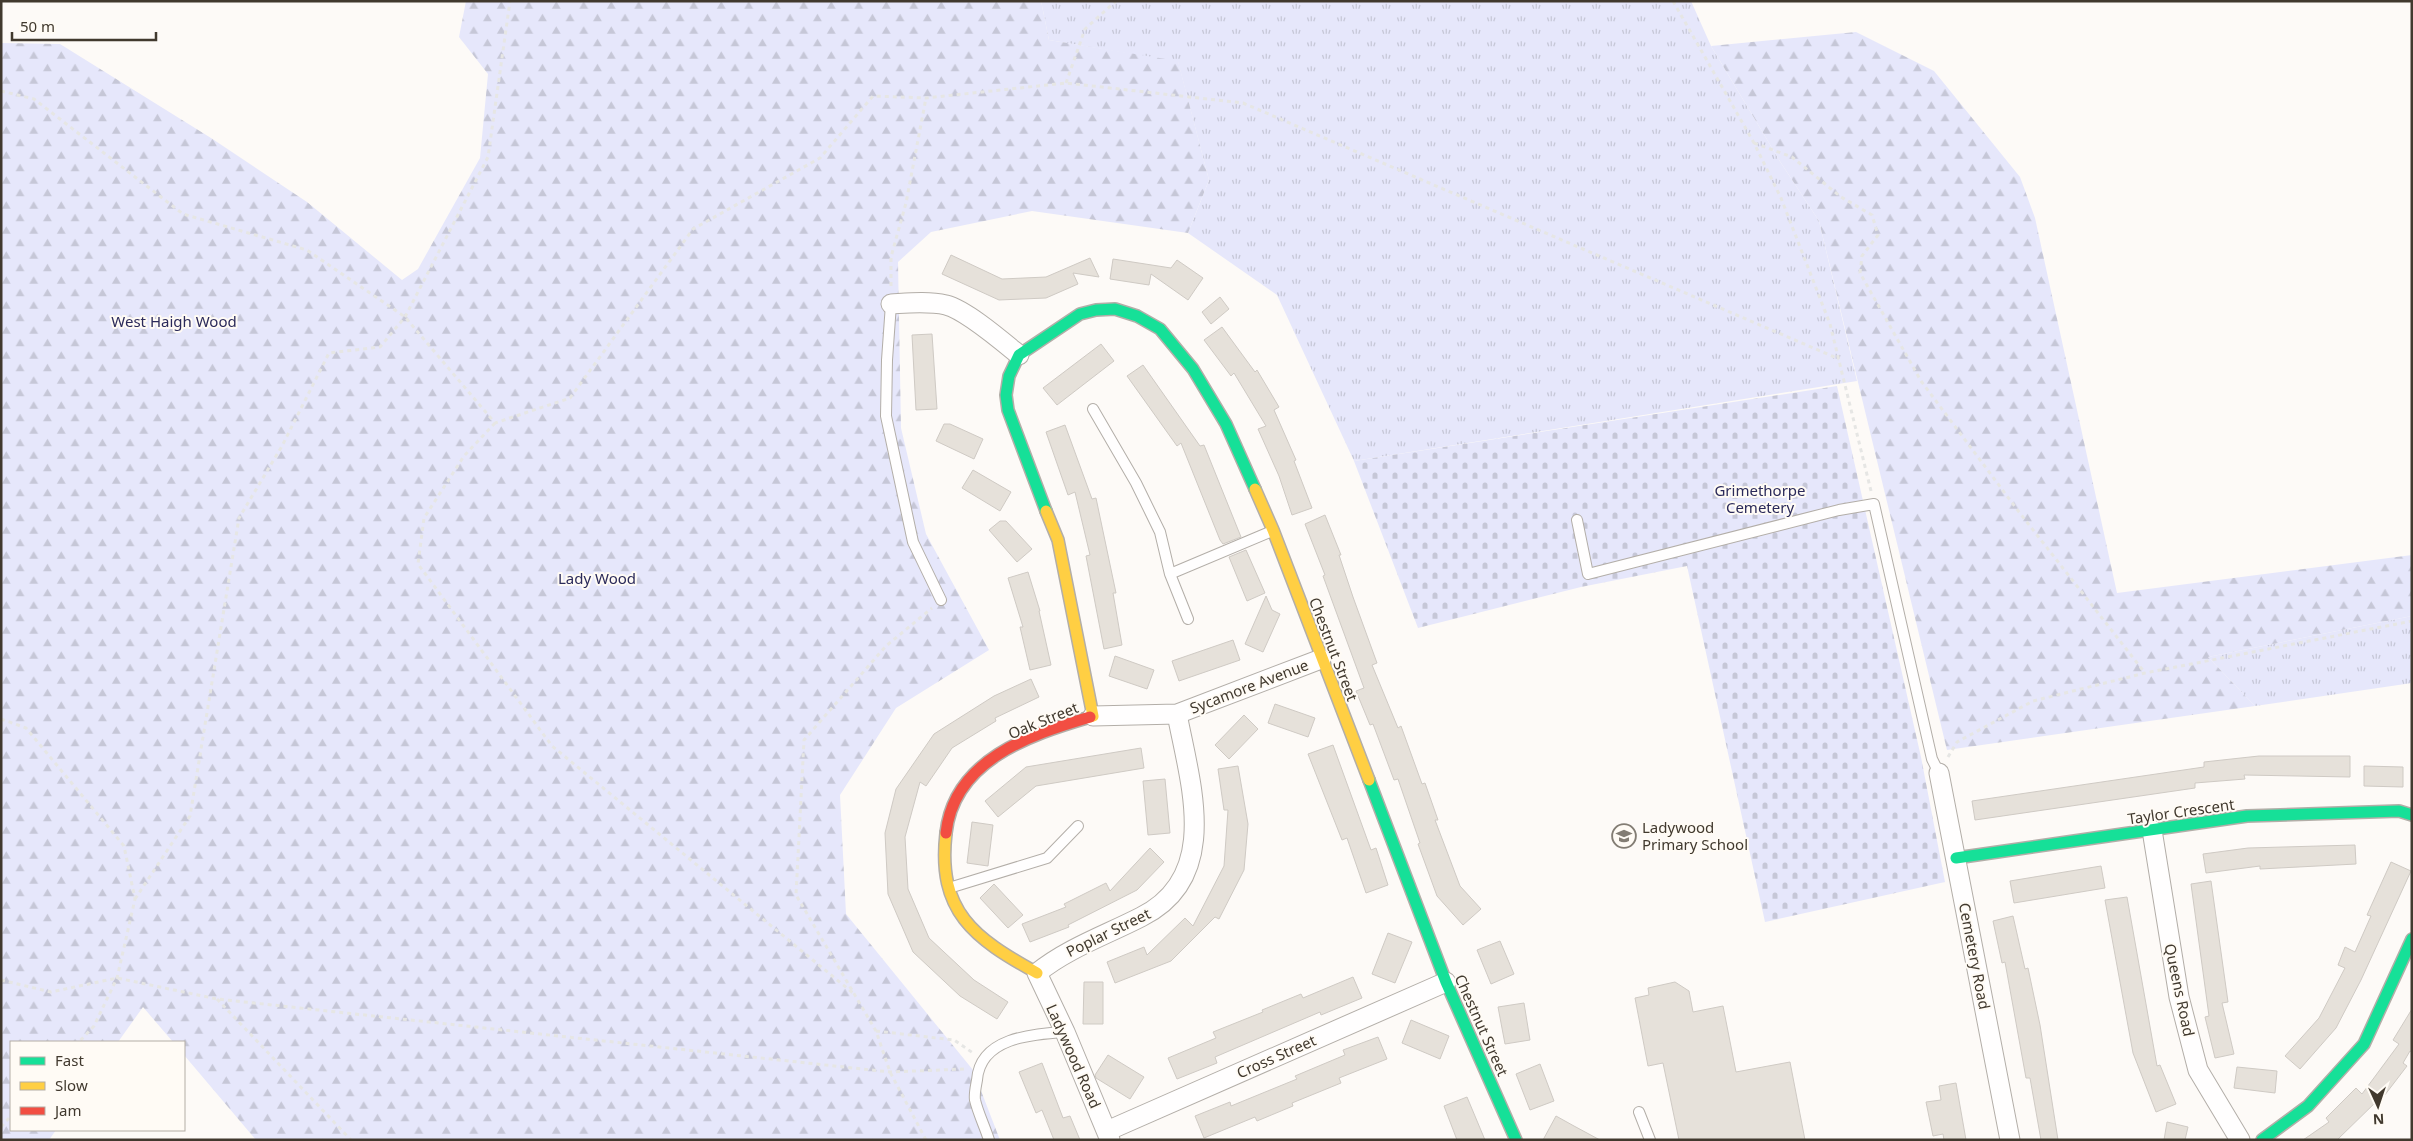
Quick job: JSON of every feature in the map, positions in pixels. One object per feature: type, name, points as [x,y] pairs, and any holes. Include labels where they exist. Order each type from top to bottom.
[{"type":"street","points":[[892,304],[924,302],[947,305],[984,327],[1019,355]]},
{"type":"street","name":"Chestnut Street","points":[[1019,355],[1080,314],[1096,310],[1115,309],[1130,314],[1160,329],[1193,369],[1226,424],[1273,530],[1446,982],[1516,1140]]},
{"type":"street","name":"Oak Street","points":[[1019,355],[1009,376],[1006,395],[1008,410],[1058,540],[1093,716],[1055,727],[1028,740],[994,757],[968,778],[951,805],[944,863],[948,888],[961,913],[979,937],[1001,953],[1038,973]]},
{"type":"street","name":"Sycamore Avenue","points":[[1093,716],[1177,714],[1321,659]]},
{"type":"street","name":"Poplar Street","points":[[1038,973],[1057,957],[1144,916],[1163,904],[1182,881],[1192,852],[1196,823],[1177,714]]},
{"type":"street","name":"Cemetery Road","points":[[1939,773],[2010,1140]]},
{"type":"street","name":"Taylor Crescent","points":[[1956,858],[2247,816],[2399,811],[2412,814]]},
{"type":"street","name":"Queens Road","points":[[2152,830],[2179,997],[2198,1070],[2240,1140]]},
{"type":"street","points":[[2262,1140],[2308,1106],[2364,1044],[2412,939]]},
{"type":"street","name":"Ladywood Road","points":[[1038,973],[1109,1135]]},
{"type":"street","name":"Cross Street","points":[[1109,1135],[1446,982]]},
{"type":"lane","points":[[892,304],[887,360],[886,416],[913,542],[941,600]]},
{"type":"lane","points":[[1093,409],[1136,483],[1160,532],[1170,574],[1188,619]]},
{"type":"lane","points":[[1577,520],[1588,574],[1839,510],[1874,504],[1932,759],[1939,773]]},
{"type":"lane","points":[[1170,574],[1273,530]]},
{"type":"lane","points":[[948,888],[1046,858],[1078,826]]},
{"type":"lane","points":[[989,1140],[975,1098],[980,1064],[1002,1045],[1028,1034],[1065,1032]]},
{"type":"lane","points":[[1639,1112],[1650,1140]]},
{"type":"path","points":[[80,1041],[94,1026],[117,978],[135,899],[190,816],[239,518],[282,446],[329,353],[380,348],[405,317],[488,158],[510,1]]},
{"type":"path","points":[[1066,83],[1086,29],[1116,1]]},
{"type":"path","points":[[1673,1],[1754,143],[1781,198],[1830,324],[1874,504]]},
{"type":"path","points":[[853,993],[552,746],[418,564],[424,518],[464,456],[495,423],[570,398],[693,229],[820,158],[873,96],[926,98],[1066,83],[1243,103],[1838,359]]},
{"type":"path","points":[[1,91],[34,99],[183,214],[307,250],[405,317],[495,423]]},
{"type":"path","points":[[892,304],[891,257],[906,203],[926,98]]},
{"type":"path","points":[[1754,143],[1792,157],[1841,197],[1872,215],[1878,234],[1862,256],[1860,274],[1921,381],[2019,512],[2145,673]]},
{"type":"path","points":[[926,1140],[890,1072],[876,1031],[796,895],[804,740],[886,646],[941,600]]},
{"type":"path","points":[[1939,773],[1957,742],[2033,701],[2145,673],[2412,621]]},
{"type":"path","points":[[1,719],[26,728],[124,846],[135,899]]},
{"type":"path","points":[[1,980],[51,992],[117,978],[217,999],[890,1072],[980,1064]]},
{"type":"path","points":[[217,999],[351,1140]]},
{"type":"path","points":[[876,1031],[954,1040],[980,1064]]},
{"type":"path","points":[[1,1127],[10,1117]]},
{"type":"green space","name":"Lady Wood","points":[[466,1],[1041,1],[1049,40],[1178,61],[1209,180],[1188,233],[1032,211],[931,232],[898,262],[901,428],[926,534],[989,650],[896,708],[840,795],[846,914],[973,1070],[1000,1140],[256,1140],[185,1056],[185,1041],[172,1041],[143,1007],[119,1041],[10,1041],[10,1131],[55,1131],[49,1140],[1,1140],[1,43],[60,44],[211,138],[307,202],[402,280],[418,269],[480,158],[488,74],[459,37]]},
{"type":"green space","points":[[1041,1],[1691,1],[1711,46],[1781,163],[1819,221],[1857,381],[1354,461],[1277,295],[1188,233],[1209,180],[1178,62],[1049,40]]},
{"type":"green space","points":[[1856,32],[1934,71],[2020,177],[2035,218],[2117,593],[2412,555],[2412,616],[2208,657],[2255,706],[1947,750],[1819,221],[1781,163],[1711,46]]},
{"type":"green space","name":"Grimethorpe Cemetery","points":[[1837,386],[1921,757],[1945,882],[1765,922],[1687,566],[1581,587],[1418,628],[1354,461]]},
{"type":"green space","points":[[2412,616],[2412,683],[2255,706],[2208,657]]},
{"type":"building","points":[[951,255],[1002,279],[1046,277],[1090,258],[1099,277],[1073,273],[1078,284],[1046,298],[999,300],[942,274]]},
{"type":"building","points":[[1113,259],[1171,268],[1177,260],[1203,278],[1188,300],[1151,274],[1149,285],[1110,279]]},
{"type":"building","points":[[1220,297],[1229,309],[1211,324],[1202,312]]},
{"type":"building","points":[[1222,327],[1255,372],[1257,370],[1279,407],[1274,410],[1296,460],[1294,461],[1312,508],[1292,515],[1279,476],[1258,429],[1266,426],[1234,373],[1231,376],[1204,340]]},
{"type":"building","points":[[932,334],[937,409],[916,410],[912,335]]},
{"type":"building","points":[[1101,344],[1114,361],[1057,405],[1043,388]]},
{"type":"building","points":[[1143,365],[1200,446],[1204,445],[1241,537],[1223,544],[1220,540],[1181,443],[1177,446],[1127,376]]},
{"type":"building","points":[[944,424],[950,424],[983,439],[974,459],[936,441]]},
{"type":"building","points":[[1065,425],[1092,499],[1096,498],[1116,593],[1113,593],[1122,645],[1104,649],[1086,556],[1090,555],[1075,492],[1068,495],[1046,432]]},
{"type":"building","points":[[973,470],[1011,492],[1000,511],[962,488]]},
{"type":"building","points":[[1325,515],[1341,555],[1339,555],[1377,663],[1372,665],[1398,728],[1401,726],[1422,784],[1425,783],[1438,820],[1435,820],[1460,886],[1481,909],[1463,925],[1437,896],[1418,844],[1420,843],[1398,779],[1394,780],[1373,724],[1370,725],[1356,691],[1364,688],[1323,576],[1325,575],[1305,524]]},
{"type":"building","points":[[1000,521],[1006,521],[1032,549],[1017,562],[989,530]]},
{"type":"building","points":[[1246,550],[1265,593],[1247,601],[1229,557]]},
{"type":"building","points":[[1028,572],[1040,611],[1051,665],[1030,670],[1020,627],[1023,627],[1008,578]]},
{"type":"building","points":[[1266,596],[1272,610],[1280,614],[1263,652],[1245,644]]},
{"type":"building","points":[[1233,640],[1240,660],[1179,681],[1172,661]]},
{"type":"building","points":[[1115,656],[1154,670],[1147,689],[1109,676]]},
{"type":"building","points":[[1031,679],[1039,697],[995,718],[996,721],[952,748],[926,786],[920,782],[905,837],[908,889],[929,938],[974,980],[1008,1002],[997,1019],[960,996],[913,952],[888,894],[885,833],[896,789],[934,734],[994,696]]},
{"type":"building","points":[[1275,704],[1315,718],[1308,737],[1268,723]]},
{"type":"building","points":[[1244,715],[1258,729],[1229,759],[1215,745]]},
{"type":"building","points":[[1333,745],[1371,850],[1376,848],[1388,885],[1366,893],[1347,838],[1342,840],[1308,754]]},
{"type":"building","points":[[1141,748],[1144,768],[1036,786],[998,817],[985,801],[1026,767]]},
{"type":"building","points":[[2259,756],[2350,756],[2350,777],[2244,775],[2245,779],[2195,783],[2195,788],[1975,820],[1972,801],[2204,767],[2204,762]]},
{"type":"building","points":[[1238,766],[1248,824],[1244,870],[1219,919],[1215,917],[1171,961],[1115,983],[1107,962],[1144,947],[1147,955],[1185,918],[1193,926],[1224,866],[1228,810],[1224,810],[1218,769]]},
{"type":"building","points":[[2364,766],[2403,767],[2403,787],[2364,786]]},
{"type":"building","points":[[1165,779],[1170,833],[1148,835],[1143,781]]},
{"type":"building","points":[[972,822],[993,825],[988,866],[967,863]]},
{"type":"building","points":[[2355,845],[2356,864],[2260,869],[2260,866],[2206,873],[2203,854],[2248,848]]},
{"type":"building","points":[[1150,848],[1164,862],[1137,890],[1068,925],[1069,927],[1030,942],[1022,924],[1066,907],[1064,904],[1106,883],[1110,891]]},
{"type":"building","points":[[2391,862],[2411,871],[2361,980],[2336,1028],[2300,1069],[2285,1056],[2319,1018],[2345,968],[2338,965],[2345,947],[2355,952],[2371,916],[2367,915]]},
{"type":"building","points":[[2101,866],[2105,888],[2014,903],[2010,881]]},
{"type":"building","points":[[2211,881],[2228,1002],[2222,1003],[2234,1054],[2215,1058],[2205,1017],[2209,1016],[2191,884]]},
{"type":"building","points":[[994,884],[1023,915],[1008,928],[980,898]]},
{"type":"building","points":[[2127,897],[2157,1066],[2160,1065],[2176,1104],[2156,1112],[2133,1053],[2105,900]]},
{"type":"building","points":[[2013,916],[2025,969],[2028,968],[2040,1025],[2058,1140],[2041,1140],[2030,1078],[2026,1078],[2005,962],[2002,963],[1993,921]]},
{"type":"building","points":[[1388,933],[1412,942],[1395,983],[1372,974]]},
{"type":"building","points":[[1500,941],[1514,974],[1491,984],[1477,950]]},
{"type":"building","points":[[1353,977],[1362,998],[1321,1015],[1320,1012],[1215,1057],[1217,1063],[1177,1079],[1168,1058],[1216,1038],[1213,1032],[1263,1012],[1262,1010],[1301,994],[1303,998]]},
{"type":"building","points":[[1084,982],[1103,982],[1103,1024],[1083,1024]]},
{"type":"building","points":[[1675,982],[1689,991],[1693,1012],[1723,1006],[1736,1072],[1790,1062],[1805,1140],[1679,1140],[1663,1063],[1648,1066],[1635,998],[1649,995],[1648,988]]},
{"type":"building","points":[[1524,1003],[1530,1040],[1505,1044],[1498,1007]]},
{"type":"building","points":[[2412,1009],[2412,1052],[2410,1051],[2403,1063],[2407,1066],[2381,1100],[2379,1099],[2337,1140],[2303,1140],[2329,1122],[2326,1118],[2356,1088],[2362,1094],[2399,1044],[2393,1040]]},
{"type":"building","points":[[1411,1020],[1449,1036],[1440,1059],[1402,1043]]},
{"type":"building","points":[[1378,1037],[1387,1059],[1339,1078],[1341,1083],[1292,1103],[1293,1106],[1257,1121],[1255,1117],[1204,1138],[1195,1116],[1230,1102],[1231,1106],[1297,1079],[1295,1076],[1345,1055],[1343,1050]]},
{"type":"building","points":[[1108,1055],[1144,1077],[1130,1099],[1096,1078],[1095,1075]]},
{"type":"building","points":[[1042,1063],[1063,1118],[1070,1116],[1080,1140],[1054,1140],[1042,1110],[1036,1113],[1019,1072]]},
{"type":"building","points":[[1540,1064],[1554,1101],[1530,1110],[1516,1074]]},
{"type":"building","points":[[2237,1067],[2277,1071],[2275,1093],[2234,1088]]},
{"type":"building","points":[[1956,1083],[1966,1140],[1944,1140],[1943,1134],[1933,1136],[1926,1102],[1941,1100],[1939,1086]]},
{"type":"building","points":[[1467,1097],[1485,1140],[1457,1140],[1444,1106]]},
{"type":"building","points":[[1556,1116],[1574,1126],[1600,1140],[1543,1140]]},
{"type":"building","points":[[2167,1122],[2188,1127],[2185,1140],[2164,1140]]},
{"type":"traffic: fast","points":[[1046,511],[1008,410],[1006,395],[1009,376],[1019,355],[1080,314],[1096,310],[1115,309],[1137,316],[1160,329],[1193,369],[1226,424],[1255,489]]},
{"type":"traffic: fast","points":[[1369,780],[1446,982],[1516,1140]]},
{"type":"traffic: fast","points":[[1956,858],[2247,816],[2399,811],[2412,815]]},
{"type":"traffic: fast","points":[[2262,1140],[2308,1106],[2364,1044],[2412,939]]},
{"type":"traffic: slow","points":[[1255,489],[1273,530],[1369,780]]},
{"type":"traffic: slow","points":[[1046,511],[1058,540],[1093,716],[1090,717]]},
{"type":"traffic: slow","points":[[946,833],[945,860],[948,883],[954,903],[978,934],[1037,973]]},
{"type":"traffic: jam","points":[[946,833],[952,808],[963,787],[979,769],[998,754],[1020,742],[1043,732],[1090,717]]},
{"type":"place","name":"Ladywood Primary School","points":[[1624,836]]},
{"type":"park label","name":"West Haigh Wood","points":[[174,321]]}]
